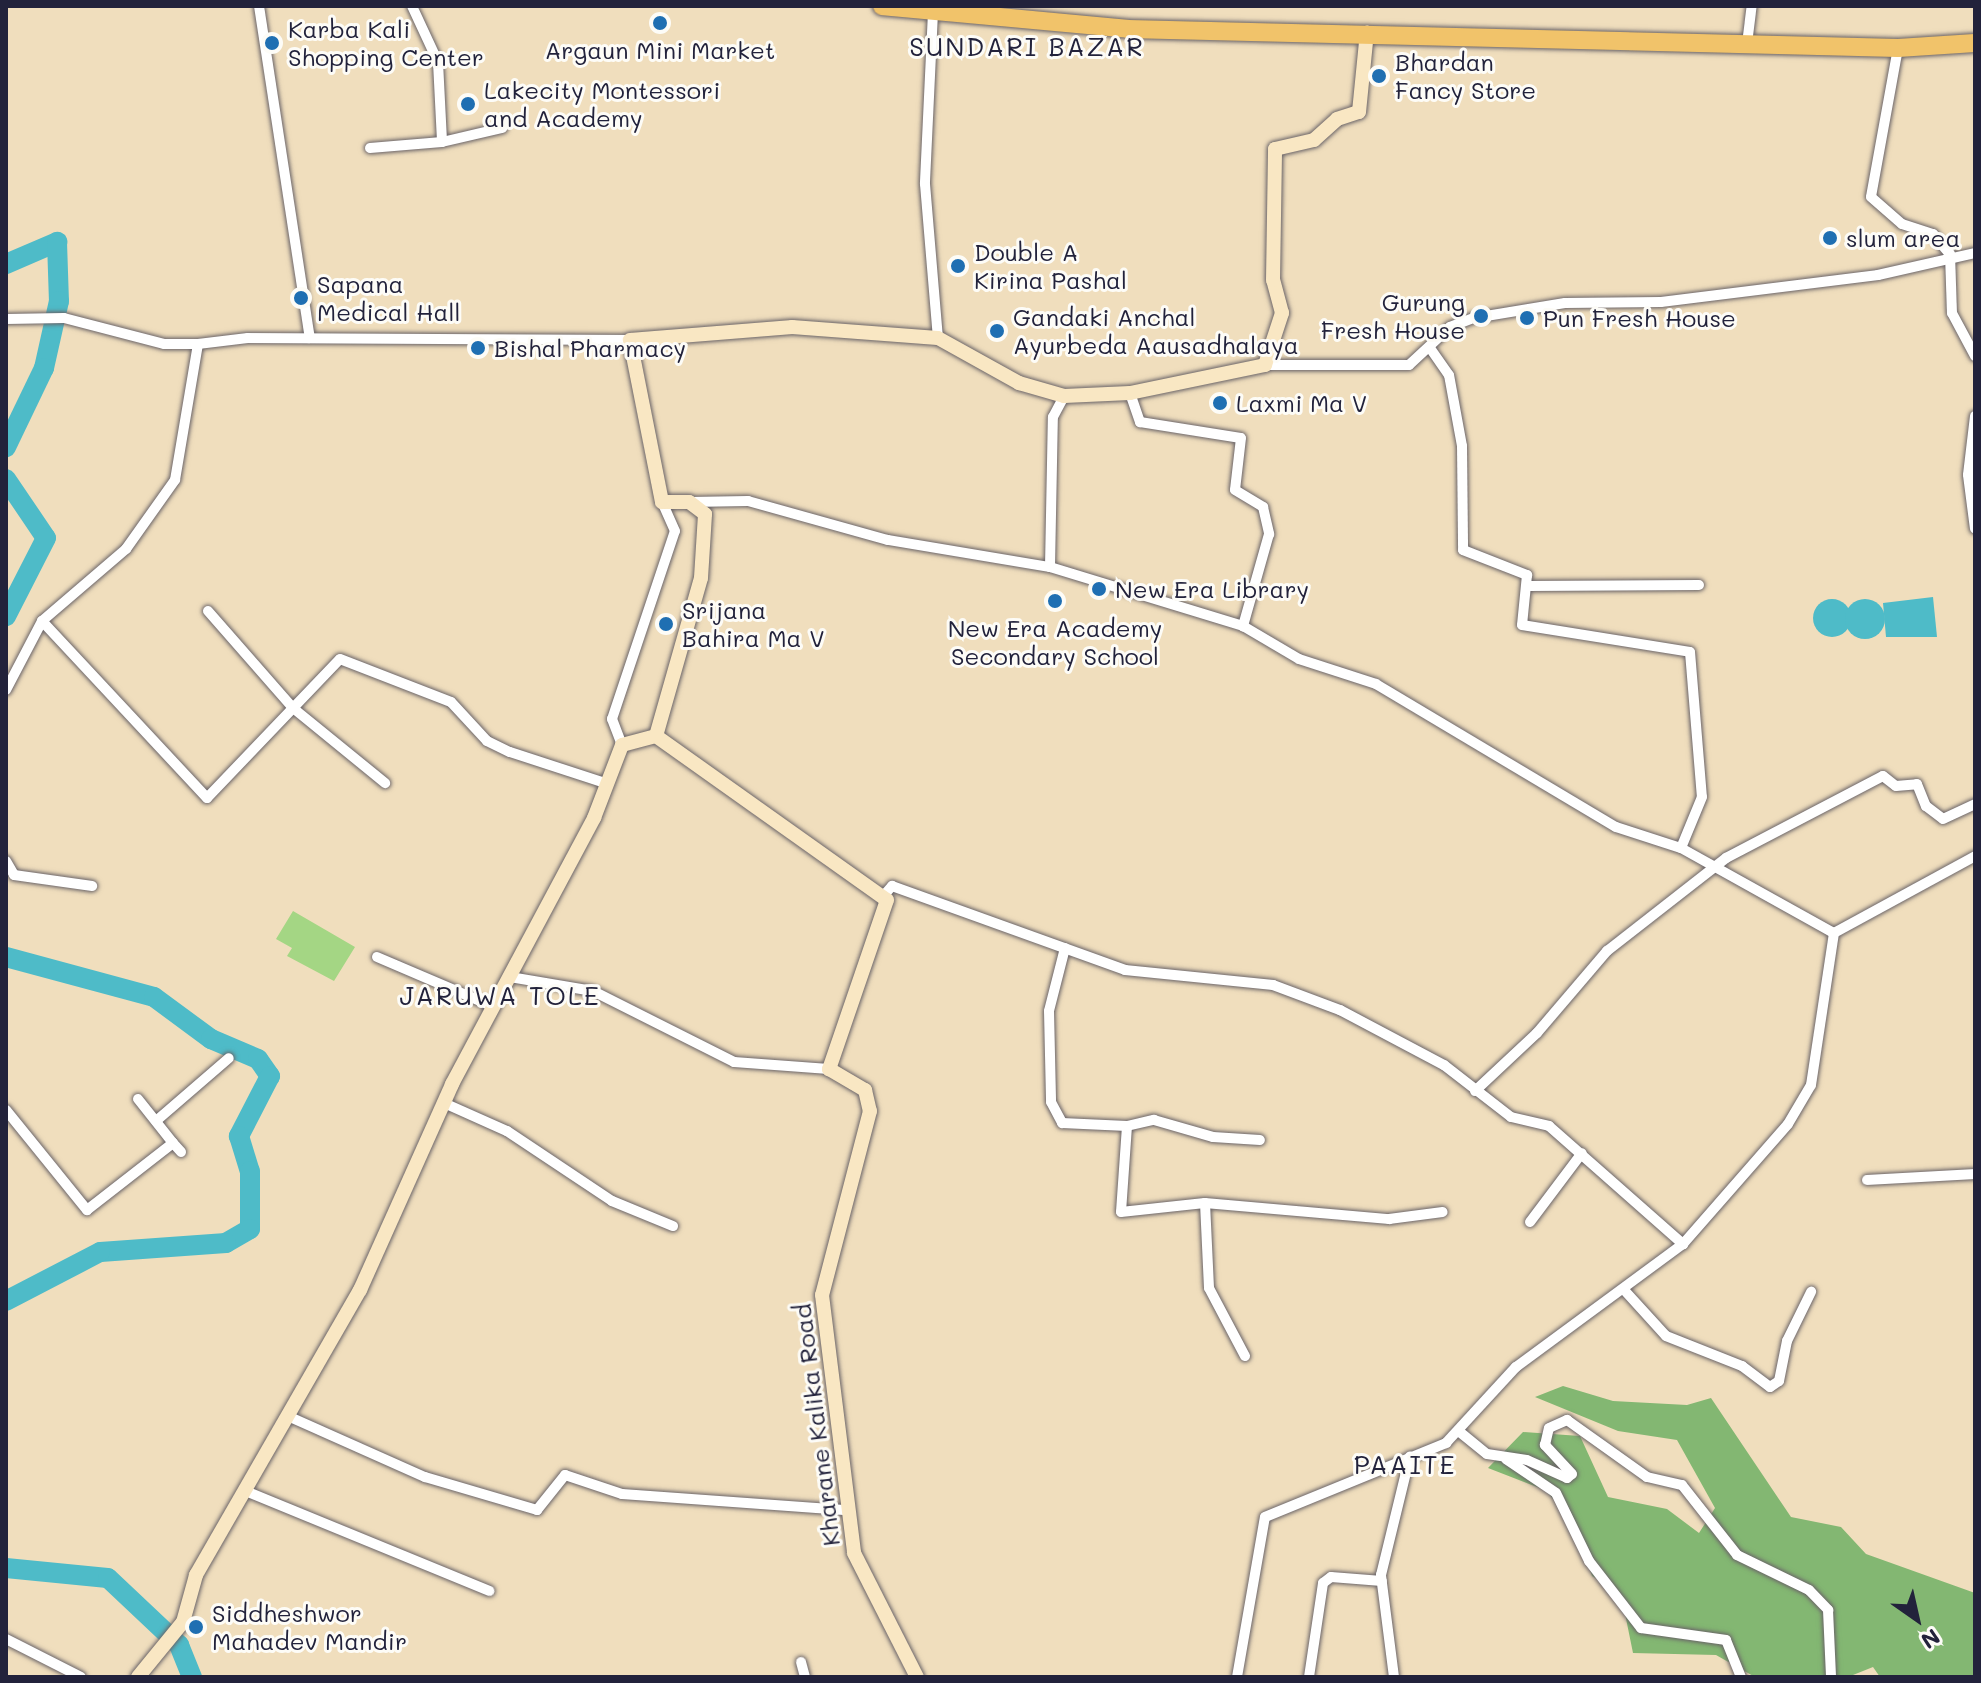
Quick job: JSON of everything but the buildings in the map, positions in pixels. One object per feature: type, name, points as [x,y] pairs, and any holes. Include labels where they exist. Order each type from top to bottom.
[{"type":"highway","points":[[882,6],[1128,29],[1367,32],[1898,48],[1975,43]]},
{"type":"main road","points":[[656,736],[701,578],[705,514],[689,502],[662,502],[630,340],[792,327],[938,338],[1019,383],[1064,396],[1130,393],[1265,365],[1282,313],[1273,280],[1275,149],[1314,140],[1337,119],[1359,112],[1367,32]]},
{"type":"main road","points":[[138,1677],[160,1642],[183,1622],[196,1575],[248,1492],[401,1209],[444,1103],[510,977],[622,745],[656,736]]},
{"type":"main road","points":[[656,736],[830,864],[885,894],[829,1069]]},
{"type":"main road","name":"Kharane Kalika Road","points":[[829,1069],[865,1090],[870,1111],[822,1295],[847,1510],[860,1570],[917,1677]]},
{"type":"street","points":[[259,6],[310,338]]},
{"type":"street","points":[[412,6],[438,62],[442,142]]},
{"type":"street","points":[[1747,44],[1752,6]]},
{"type":"street","points":[[933,12],[925,184],[938,338]]},
{"type":"street","points":[[1898,48],[1871,197],[1902,224],[1933,234],[1950,254],[1952,313],[1975,356]]},
{"type":"street","points":[[370,148],[442,142],[502,128]]},
{"type":"street","points":[[1265,365],[1370,370],[1409,365],[1450,327],[1474,318],[1565,303],[1661,302],[1878,275],[1950,254],[1975,253]]},
{"type":"street","points":[[6,319],[64,318],[164,344],[310,338],[630,340]]},
{"type":"street","points":[[6,690],[42,621],[126,549],[175,480],[198,344]]},
{"type":"street","points":[[1430,348],[1449,375],[1462,446],[1463,550],[1521,568],[1528,586],[1522,625],[1534,631],[1576,630],[1636,649],[1690,652],[1702,797],[1681,848]]},
{"type":"street","points":[[1130,393],[1140,422],[1241,438],[1235,490],[1263,507],[1269,534],[1243,626]]},
{"type":"street","points":[[1050,567],[1053,417],[1064,396]]},
{"type":"street","points":[[1975,416],[1968,475],[1975,529]]},
{"type":"street","points":[[689,502],[748,501],[888,540],[1050,567],[1243,626],[1299,659],[1376,684],[1616,827],[1681,848],[1834,933]]},
{"type":"street","points":[[622,745],[612,719],[675,531],[662,502]]},
{"type":"street","points":[[1528,586],[1699,585]]},
{"type":"street","points":[[208,611],[293,708],[385,783]]},
{"type":"street","points":[[42,621],[207,798],[340,659],[451,702],[487,741],[510,752],[605,783]]},
{"type":"street","points":[[1475,1091],[1537,1033],[1607,951],[1716,867],[1870,779],[1917,784],[1926,806],[1943,819],[1975,804]]},
{"type":"street","points":[[1834,933],[1975,856]]},
{"type":"street","points":[[6,861],[14,875],[92,886]]},
{"type":"street","points":[[885,894],[892,886],[1125,970],[1273,985],[1401,1041],[1511,1117],[1549,1126],[1683,1244]]},
{"type":"street","points":[[1237,1677],[1265,1517],[1461,1433],[1516,1367],[1626,1292],[1683,1244],[1779,1136],[1811,1085],[1834,933]]},
{"type":"street","points":[[1065,948],[1049,1011],[1051,1102],[1062,1123],[1127,1126],[1154,1120],[1213,1137],[1260,1140]]},
{"type":"street","points":[[377,957],[494,1007]]},
{"type":"street","points":[[510,977],[593,991],[734,1062],[829,1069]]},
{"type":"street","points":[[156,1121],[229,1058]]},
{"type":"street","points":[[138,1099],[181,1152]]},
{"type":"street","points":[[444,1103],[507,1131],[612,1201],[673,1226]]},
{"type":"street","points":[[6,1110],[87,1210],[173,1143]]},
{"type":"street","points":[[1127,1126],[1121,1212],[1205,1203],[1389,1219],[1443,1212]]},
{"type":"street","points":[[1530,1222],[1582,1153]]},
{"type":"street","points":[[1867,1180],[1975,1174]]},
{"type":"street","points":[[1205,1203],[1209,1288],[1245,1356]]},
{"type":"street","points":[[1626,1292],[1666,1336],[1742,1366],[1770,1387],[1779,1381],[1787,1341],[1811,1292]]},
{"type":"street","points":[[290,1417],[425,1477],[537,1510],[565,1475],[622,1494],[847,1510]]},
{"type":"street","points":[[1504,1458],[1567,1478],[1572,1474],[1545,1445],[1549,1428],[1567,1420],[1647,1477],[1682,1485],[1737,1555],[1809,1590],[1828,1610],[1831,1677]]},
{"type":"street","points":[[1461,1433],[1556,1493],[1589,1561],[1641,1628],[1726,1640],[1741,1677]]},
{"type":"street","points":[[1394,1677],[1382,1581],[1410,1456]]},
{"type":"street","points":[[248,1492],[489,1591]]},
{"type":"street","points":[[1309,1677],[1323,1583],[1331,1577],[1382,1581]]},
{"type":"street","points":[[6,1639],[81,1677]]},
{"type":"street","points":[[801,1662],[805,1677]]},
{"type":"green space","points":[[293,911],[355,947],[334,981],[287,956],[292,948],[276,939]]},
{"type":"green space","points":[[1563,1386],[1613,1401],[1687,1405],[1711,1398],[1791,1517],[1841,1527],[1866,1554],[1975,1593],[1975,1677],[1880,1677],[1873,1667],[1848,1677],[1755,1677],[1716,1655],[1633,1653],[1621,1594],[1592,1576],[1574,1522],[1545,1490],[1488,1468],[1523,1432],[1580,1436],[1608,1497],[1667,1509],[1699,1533],[1715,1508],[1677,1440],[1618,1431],[1535,1397]]},
{"type":"water","points":[[1933,597],[1937,637],[1886,637],[1883,603]]},
{"type":"water","points":[[1832,599],[1845,605],[1851,618],[1845,631],[1832,637],[1819,631],[1813,618],[1819,605]]},
{"type":"water","points":[[1865,599],[1879,605],[1885,619],[1879,633],[1865,639],[1851,633],[1845,619],[1851,605]]},
{"type":"waterway","points":[[6,264],[57,242],[59,301],[44,368],[6,447]]},
{"type":"waterway","points":[[6,479],[46,538],[6,616]]},
{"type":"waterway","points":[[6,957],[154,997],[211,1039],[258,1059],[270,1076],[239,1136],[250,1171],[250,1229],[226,1243],[100,1252],[6,1301]]},
{"type":"waterway","points":[[6,1568],[108,1578],[179,1645],[192,1677]]},
{"type":"place","name":"Argaun Mini Market","points":[[660,23]]},
{"type":"place","name":"Karba Kali Shopping Center","points":[[272,43]]},
{"type":"place","name":"Bhardan Fancy Store","points":[[1379,76]]},
{"type":"place","name":"Lakecity Montessori and Academy","points":[[468,104]]},
{"type":"place","name":"slum area","points":[[1830,238]]},
{"type":"place","name":"Double A Kirina Pashal","points":[[958,266]]},
{"type":"place","name":"Sapana Medical Hall","points":[[301,298]]},
{"type":"place","name":"Gurung Fresh House","points":[[1481,316]]},
{"type":"place","name":"Pun Fresh House","points":[[1527,318]]},
{"type":"place","name":"Gandaki Anchal Ayurbeda Aausadhalaya","points":[[997,331]]},
{"type":"place","name":"Bishal Pharmacy","points":[[478,348]]},
{"type":"place","name":"Laxmi Ma V","points":[[1220,403]]},
{"type":"place","name":"New Era Library","points":[[1099,589]]},
{"type":"place","name":"New Era Academy Secondary School","points":[[1055,601]]},
{"type":"place","name":"Srijana Bahira Ma V","points":[[666,624]]},
{"type":"place","name":"Siddheshwor Mahadev Mandir","points":[[196,1627]]},
{"type":"district","name":"SUNDARI BAZAR","points":[[1027,47]]},
{"type":"district","name":"JARUWA TOLE","points":[[500,996]]},
{"type":"district","name":"PAAITE","points":[[1405,1465]]}]
